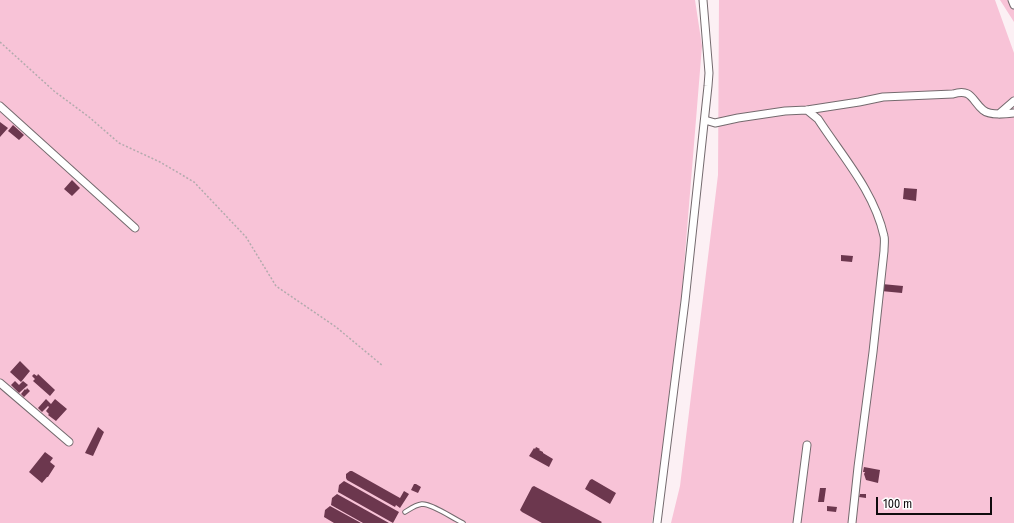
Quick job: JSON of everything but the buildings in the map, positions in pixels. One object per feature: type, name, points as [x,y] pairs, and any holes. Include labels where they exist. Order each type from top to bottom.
[{"type":"street","points":[[657,523],[685,301],[705,120],[709,73],[703,0]]},
{"type":"street","points":[[1012,0],[1014,5]]},
{"type":"street","points":[[705,120],[715,123],[738,118],[785,111],[807,110],[883,97],[953,94],[960,92],[965,92],[972,97],[984,111],[990,114],[1014,113]]},
{"type":"street","points":[[999,114],[1014,101]]},
{"type":"street","points":[[0,106],[135,228]]},
{"type":"street","points":[[807,110],[818,119],[867,192],[878,217],[884,237],[884,251],[874,352],[858,466],[852,523]]},
{"type":"street","points":[[0,383],[69,442]]},
{"type":"street","points":[[797,523],[807,445]]},
{"type":"lane","points":[[405,512],[412,507],[422,504],[431,506],[463,523]]},
{"type":"path","points":[[0,42],[54,91],[89,116],[119,143],[160,162],[194,182],[246,237],[276,286],[336,327],[383,366]]},
{"type":"shaded area","points":[[0,0],[695,0],[702,46],[682,291],[665,435],[652,523],[0,523]]},
{"type":"shaded area","points":[[719,0],[995,0],[1014,53],[1014,523],[671,523],[680,486],[718,175]]},
{"type":"shaded area","points":[[1000,0],[1014,0],[1014,22]]}]
